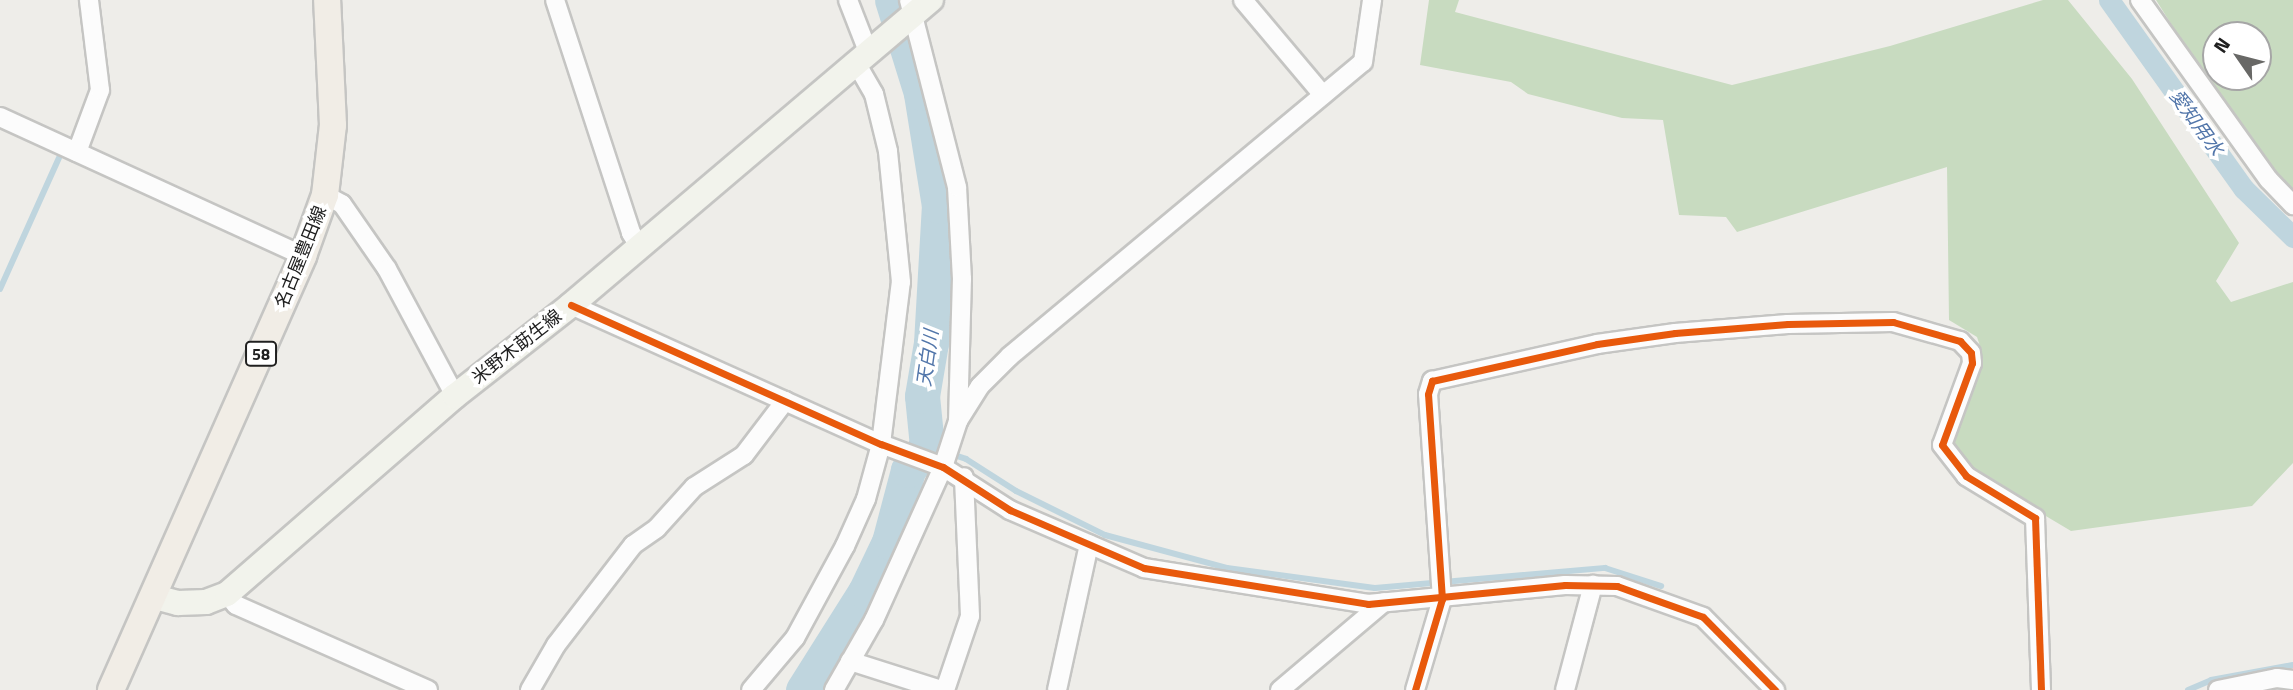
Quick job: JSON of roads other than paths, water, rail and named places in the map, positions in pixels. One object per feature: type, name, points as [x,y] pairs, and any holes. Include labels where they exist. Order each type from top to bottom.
[{"type":"main road","name":"名古屋豊田線","points":[[111,690],[155,597],[303,256],[325,195],[333,125],[327,0]]},
{"type":"main road","name":"米野木莇生線","points":[[155,597],[178,603],[206,602],[227,594],[455,396],[571,305],[866,56],[918,5]]},
{"type":"street","points":[[77,152],[100,90],[89,0]]},
{"type":"street","points":[[555,0],[631,233],[639,246]]},
{"type":"street","points":[[751,690],[795,638],[845,547],[866,499],[881,444],[901,282],[888,151],[866,56],[848,0]]},
{"type":"street","points":[[1243,0],[1323,95]]},
{"type":"street","points":[[834,690],[874,620],[943,467],[958,421],[980,386],[1010,356],[1363,62],[1371,0]]},
{"type":"street","points":[[2140,0],[2269,180],[2293,205]]},
{"type":"street","points":[[918,5],[957,187],[962,279],[958,421]]},
{"type":"street","points":[[0,117],[303,256]]},
{"type":"street","points":[[325,195],[342,204],[387,269],[455,396]]},
{"type":"street","points":[[571,305],[881,444],[943,467],[964,477],[1010,510],[1144,568],[1368,604],[1593,585],[1617,586],[1658,597],[1703,617],[1775,690]]},
{"type":"street","points":[[1415,690],[1442,599],[1428,394],[1432,381],[1597,344],[1675,333],[1788,324],[1893,323],[1960,341],[1971,353],[1972,363],[1942,445],[1966,476],[2035,518],[2041,690]]},
{"type":"street","points":[[530,690],[556,645],[633,545],[657,528],[694,487],[744,455],[785,401]]},
{"type":"street","points":[[850,662],[943,690],[970,616],[964,477]]},
{"type":"street","points":[[1057,690],[1089,544]]},
{"type":"street","points":[[1564,690],[1593,585]]},
{"type":"street","points":[[227,594],[236,606],[428,690]]},
{"type":"street","points":[[1280,690],[1384,602]]},
{"type":"street","points":[[2218,690],[2277,678],[2293,680]]},
{"type":"waterway","name":"天白川","points":[[803,690],[865,592],[889,542],[908,470],[927,446],[922,396],[931,343],[939,206],[921,93],[892,0]]},
{"type":"waterway","name":"愛知用水","points":[[2109,0],[2244,189],[2293,237]]},
{"type":"waterway","points":[[0,289],[59,158]]},
{"type":"waterway","points":[[927,446],[966,459],[1016,491],[1105,535],[1227,568],[1375,588],[1605,568],[1661,586]]},
{"type":"waterway","points":[[2188,690],[2211,680],[2293,665]]}]
